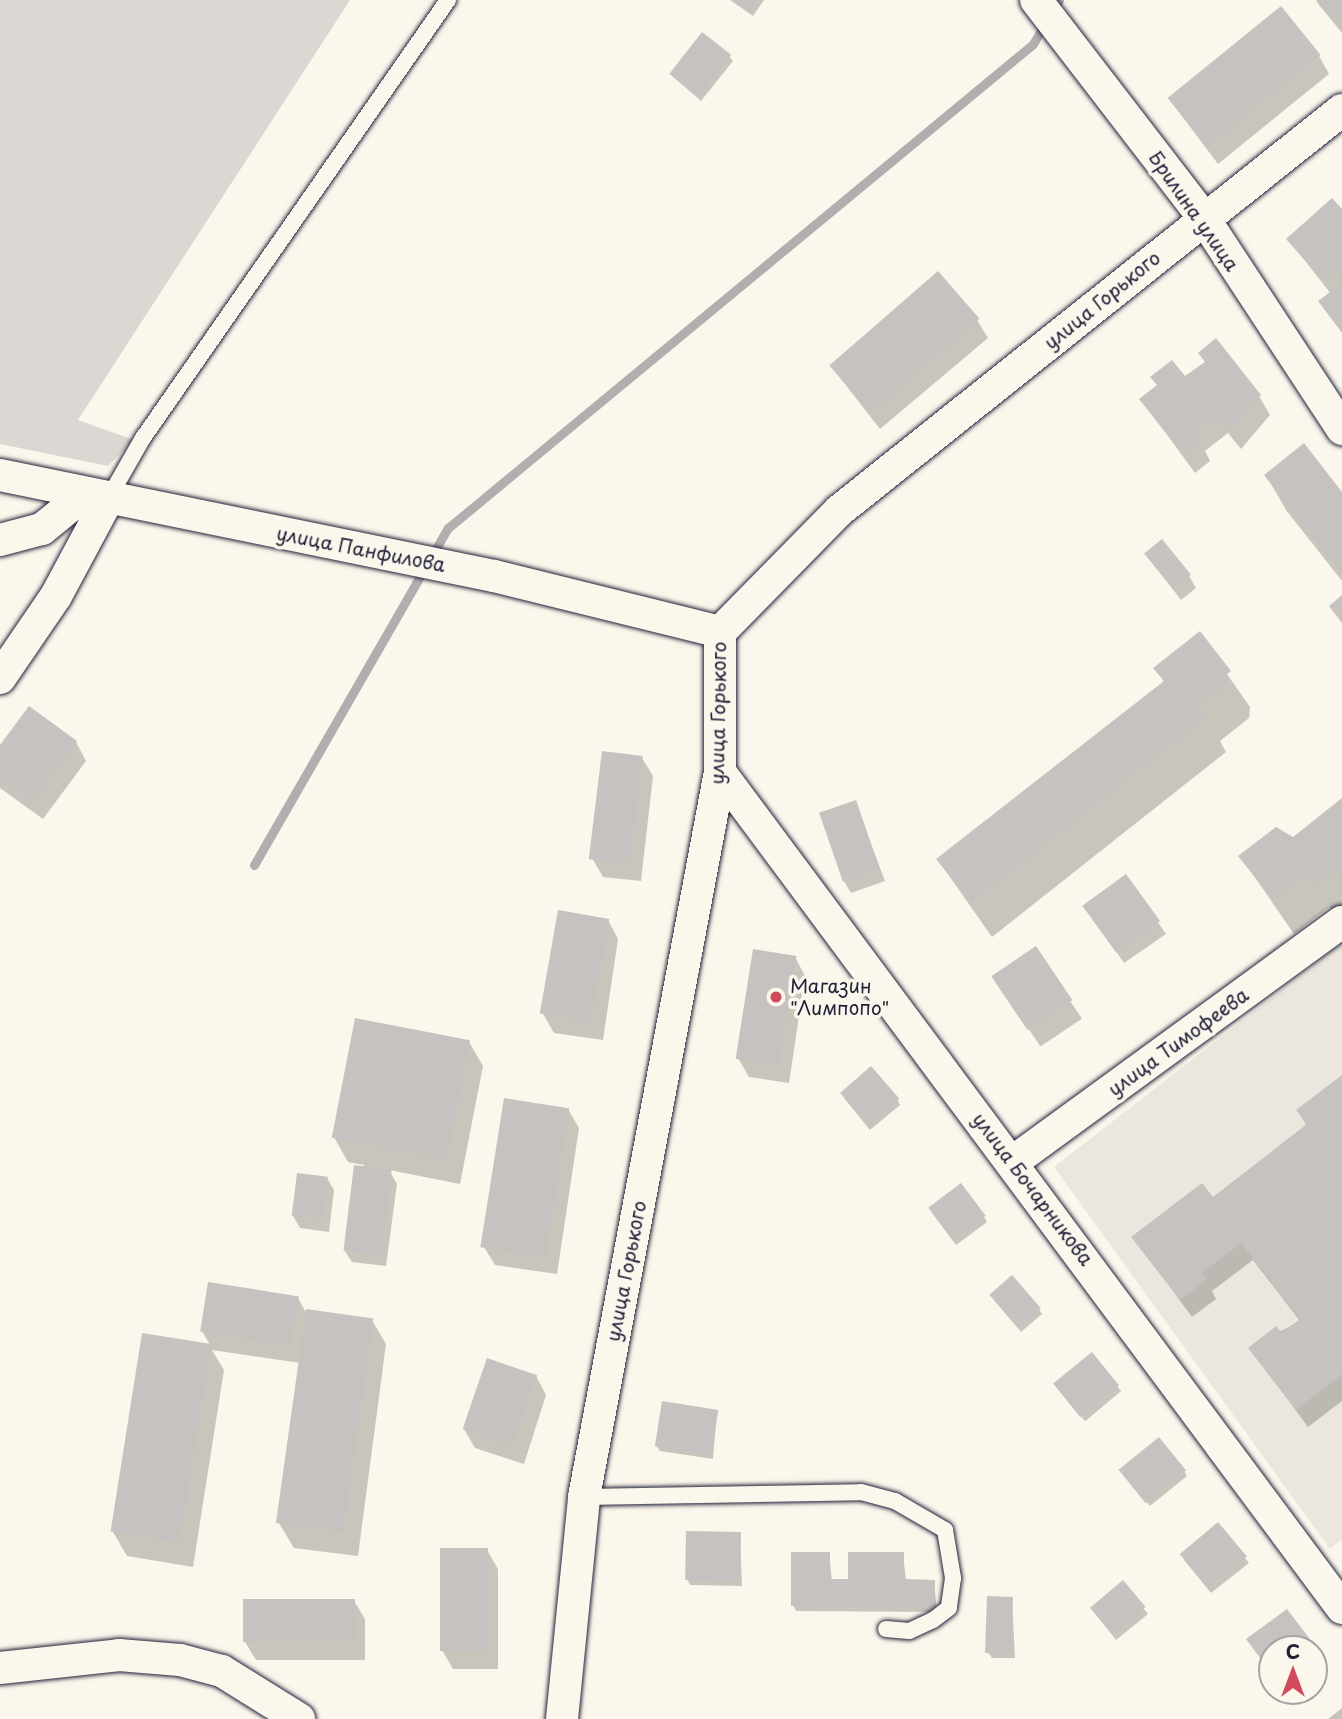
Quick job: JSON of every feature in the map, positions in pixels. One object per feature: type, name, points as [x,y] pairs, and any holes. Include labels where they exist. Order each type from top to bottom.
[{"type":"street","name":"Брилина улица","points":[[1036,0],[1203,217],[1342,429]]},
{"type":"street","name":"улица Горького","points":[[562,1719],[584,1497],[720,772],[720,632],[840,510],[1203,217],[1342,110]]},
{"type":"street","name":"улица Панфилова","points":[[0,475],[494,576],[720,632]]},
{"type":"street","points":[[0,540],[42,529],[97,496]]},
{"type":"street","points":[[0,678],[56,596],[97,496]]},
{"type":"street","name":"улица Бочарникова","points":[[720,772],[1014,1161],[1342,1608]]},
{"type":"street","name":"улица Тимофеева","points":[[1014,1161],[1342,922]]},
{"type":"street","points":[[0,1668],[119,1655],[180,1660],[222,1671],[299,1719]]},
{"type":"lane","points":[[97,496],[143,438],[448,0]]},
{"type":"lane","points":[[584,1497],[862,1492],[895,1501],[945,1530],[953,1578],[949,1608],[933,1620],[908,1631],[886,1629]]},
{"type":"shaded area","points":[[0,0],[350,0],[78,420],[134,440],[108,466],[0,444]]},
{"type":"shaded area","points":[[1342,943],[1342,1539],[1330,1549],[1054,1167]]},
{"type":"building","points":[[733,0],[758,0],[750,12]]},
{"type":"building","points":[[1317,0],[1342,0],[1342,21],[1337,24]]},
{"type":"building","points":[[1281,6],[1321,55],[1207,147],[1168,98]]},
{"type":"building","points":[[702,32],[731,55],[699,97],[669,74]]},
{"type":"building","points":[[1332,198],[1342,209],[1342,266],[1324,282],[1286,239]]},
{"type":"building","points":[[938,271],[979,319],[871,413],[829,365]]},
{"type":"building","points":[[1342,283],[1342,333],[1318,301]]},
{"type":"building","points":[[1216,338],[1261,395],[1229,432],[1216,416],[1194,433],[1201,442],[1184,456],[1139,399],[1157,385],[1150,377],[1172,360],[1185,376],[1205,362],[1198,353]]},
{"type":"building","points":[[1304,443],[1342,492],[1342,575],[1264,475]]},
{"type":"building","points":[[1162,539],[1191,575],[1173,589],[1144,553]]},
{"type":"building","points":[[1342,595],[1342,623],[1329,606]]},
{"type":"building","points":[[1200,631],[1231,671],[1225,676],[1230,682],[1199,706],[1208,716],[971,903],[936,859],[1164,681],[1153,668]]},
{"type":"building","points":[[29,706],[77,741],[32,802],[0,779],[0,745]]},
{"type":"building","points":[[602,751],[643,756],[629,864],[589,859]]},
{"type":"building","points":[[1342,798],[1342,866],[1317,886],[1307,873],[1273,900],[1238,856],[1276,827],[1293,837]]},
{"type":"building","points":[[856,800],[880,869],[843,882],[819,813]]},
{"type":"building","points":[[1126,874],[1160,921],[1116,953],[1082,906]]},
{"type":"building","points":[[558,910],[609,919],[591,1022],[540,1013]]},
{"type":"building","points":[[1036,946],[1072,1000],[1028,1030],[991,976]]},
{"type":"building","points":[[753,949],[796,956],[779,1066],[736,1059]]},
{"type":"building","points":[[355,1018],[470,1040],[447,1160],[332,1138]]},
{"type":"building","points":[[871,1066],[899,1098],[868,1125],[840,1093]]},
{"type":"building","points":[[1342,1075],[1342,1374],[1296,1410],[1248,1348],[1276,1326],[1282,1333],[1300,1319],[1241,1243],[1202,1273],[1207,1279],[1180,1300],[1131,1237],[1202,1183],[1213,1197],[1307,1124],[1296,1110]]},
{"type":"building","points":[[504,1098],[569,1108],[546,1257],[480,1247]]},
{"type":"building","points":[[354,1165],[392,1170],[381,1255],[344,1250]]},
{"type":"building","points":[[297,1173],[328,1177],[323,1219],[292,1216]]},
{"type":"building","points":[[961,1183],[986,1216],[953,1240],[928,1208]]},
{"type":"building","points":[[1012,1275],[1041,1308],[1018,1328],[989,1295]]},
{"type":"building","points":[[208,1282],[299,1296],[291,1346],[200,1331]]},
{"type":"building","points":[[306,1309],[373,1318],[343,1532],[276,1523]]},
{"type":"building","points":[[142,1333],[211,1344],[180,1542],[111,1532]]},
{"type":"building","points":[[1092,1352],[1119,1385],[1080,1417],[1053,1383]]},
{"type":"building","points":[[487,1358],[537,1375],[513,1446],[463,1429]]},
{"type":"building","points":[[662,1401],[718,1410],[711,1455],[655,1446]]},
{"type":"building","points":[[1159,1437],[1186,1470],[1146,1503],[1119,1470]]},
{"type":"building","points":[[1218,1522],[1247,1556],[1209,1589],[1180,1554]]},
{"type":"building","points":[[686,1531],[741,1532],[740,1581],[685,1580]]},
{"type":"building","points":[[440,1548],[488,1548],[488,1651],[440,1651]]},
{"type":"building","points":[[791,1552],[830,1552],[830,1579],[848,1579],[848,1552],[904,1552],[904,1579],[935,1580],[935,1607],[791,1606]]},
{"type":"building","points":[[1123,1580],[1145,1607],[1113,1634],[1090,1608]]},
{"type":"building","points":[[987,1596],[1013,1597],[1011,1654],[985,1653]]},
{"type":"building","points":[[243,1599],[355,1599],[355,1642],[243,1642]]},
{"type":"building","points":[[1287,1609],[1307,1635],[1258,1635],[1258,1655],[1246,1639]]},
{"type":"building","points":[[1342,1708],[1342,1719],[1328,1719]]},
{"type":"waterway","points":[[254,865],[448,528],[1033,44],[1059,0]]},
{"type":"place","name":"Магазин \"Лимпопо\"","points":[[776,997]]}]
